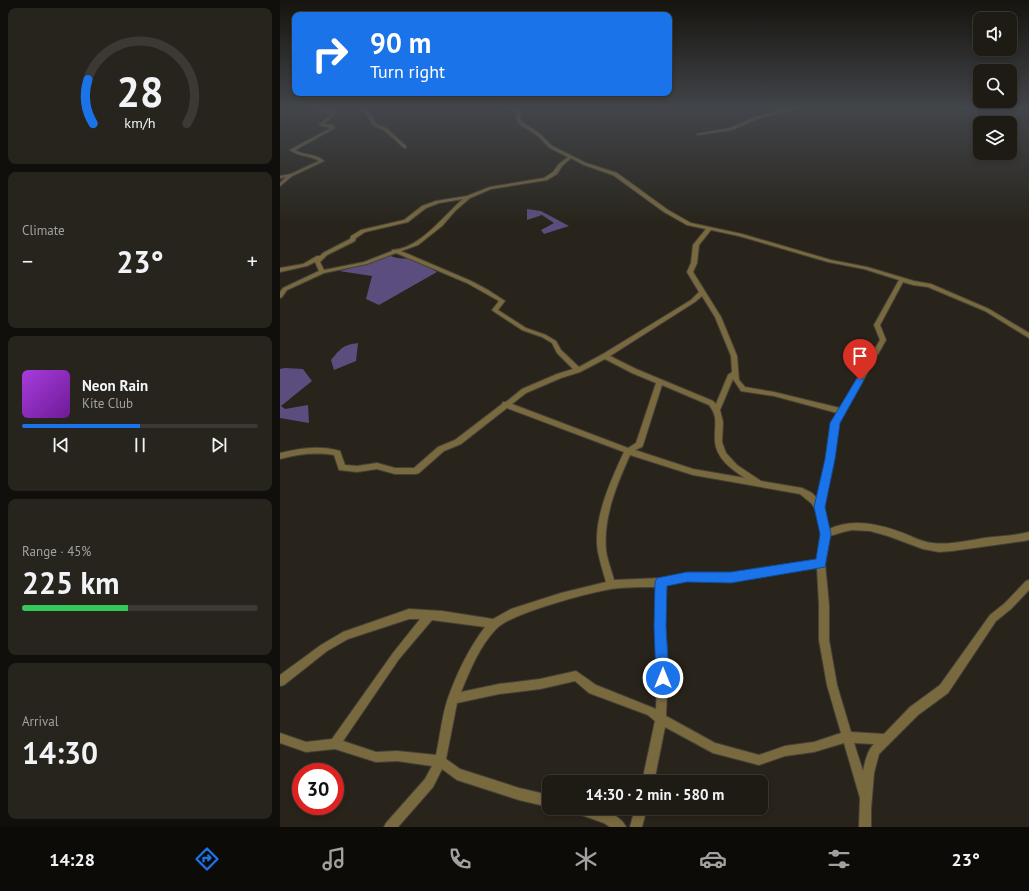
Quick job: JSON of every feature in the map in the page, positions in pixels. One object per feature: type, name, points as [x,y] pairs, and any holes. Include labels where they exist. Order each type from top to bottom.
[{"type":"street","points":[[280,184],[292,175],[322,161],[316,157],[298,154],[292,150],[296,148]]},
{"type":"street","points":[[552,148],[570,158],[615,174],[666,211],[689,224],[740,235],[830,261],[865,268],[930,286],[987,310],[1029,336]]},
{"type":"street","points":[[280,270],[305,265],[353,240],[353,236],[363,231],[406,221],[421,209],[438,202],[468,197],[490,188],[545,178],[555,173],[560,165],[570,158]]},
{"type":"street","points":[[280,176],[292,175]]},
{"type":"street","points":[[280,296],[283,290],[322,272],[364,263],[416,244],[440,225],[453,210],[468,197]]},
{"type":"street","points":[[709,229],[696,245],[694,263],[690,272],[718,317],[724,330],[734,356],[736,380],[743,389],[774,394],[841,411]]},
{"type":"street","points":[[394,251],[411,256],[480,286],[494,295],[502,301],[495,310],[524,329],[544,336],[554,342],[559,351],[578,370]]},
{"type":"street","points":[[322,272],[317,262],[325,254]]},
{"type":"street","points":[[865,798],[832,685],[824,640],[824,605],[821,563],[826,534],[820,507],[830,459],[835,423],[883,340],[877,325],[902,279]]},
{"type":"street","points":[[280,456],[305,450],[325,450],[336,453],[342,468],[357,469],[377,466],[395,471],[416,471],[441,449],[458,442],[505,404],[524,391],[559,376],[578,370],[606,356],[693,301],[702,292]]},
{"type":"street","points":[[606,356],[634,371],[711,403],[717,409]]},
{"type":"street","points":[[735,373],[731,375],[717,409],[720,427],[717,439],[722,455],[740,470],[761,484]]},
{"type":"street","points":[[611,585],[602,551],[602,526],[610,494],[628,451],[639,445],[660,382]]},
{"type":"street","points":[[505,404],[628,451],[693,472],[802,491],[810,496],[820,507]]},
{"type":"street","points":[[826,534],[841,527],[858,527],[895,534],[930,547],[945,548],[1004,541],[1029,536]]},
{"type":"street","points":[[390,827],[429,783],[440,761],[453,699],[464,672],[478,644],[494,624],[511,614],[561,597],[611,585],[661,582],[687,577],[731,578],[821,563]]},
{"type":"street","points":[[649,775],[661,719],[663,664],[660,627],[661,582]]},
{"type":"street","points":[[865,827],[865,798],[868,773],[874,751],[884,739],[914,711],[944,689],[993,618],[1008,606],[1029,584]]},
{"type":"street","points":[[280,681],[324,648],[346,635],[409,614],[430,615],[494,624]]},
{"type":"street","points":[[334,744],[396,656],[430,615]]},
{"type":"street","points":[[453,699],[512,687],[540,684],[576,676],[593,689],[651,711],[661,719],[713,748],[760,760],[785,751],[814,747],[847,737],[884,739]]},
{"type":"street","points":[[280,738],[306,747],[334,744],[376,757],[397,756],[440,761],[458,774],[519,794],[542,799]]},
{"type":"street","points":[[598,815],[607,818],[620,827]]},
{"type":"street","points":[[636,827],[639,815]]},
{"type":"shaded area","points":[[527,209],[541,211],[569,226],[544,234],[541,230],[554,223],[542,215],[527,220]]},
{"type":"shaded area","points":[[388,254],[399,258],[412,258],[437,272],[379,305],[366,299],[372,276],[339,271],[366,264]]},
{"type":"shaded area","points":[[358,343],[356,361],[334,370],[331,360],[337,353],[346,346]]},
{"type":"shaded area","points":[[280,369],[303,369],[312,381],[281,406],[285,409],[308,405],[309,423],[280,418]]},
{"type":"route","points":[[663,678],[660,627],[661,582],[687,577],[711,576],[731,578],[821,563],[826,534],[822,522],[820,507],[830,459],[835,423],[860,380]]}]
